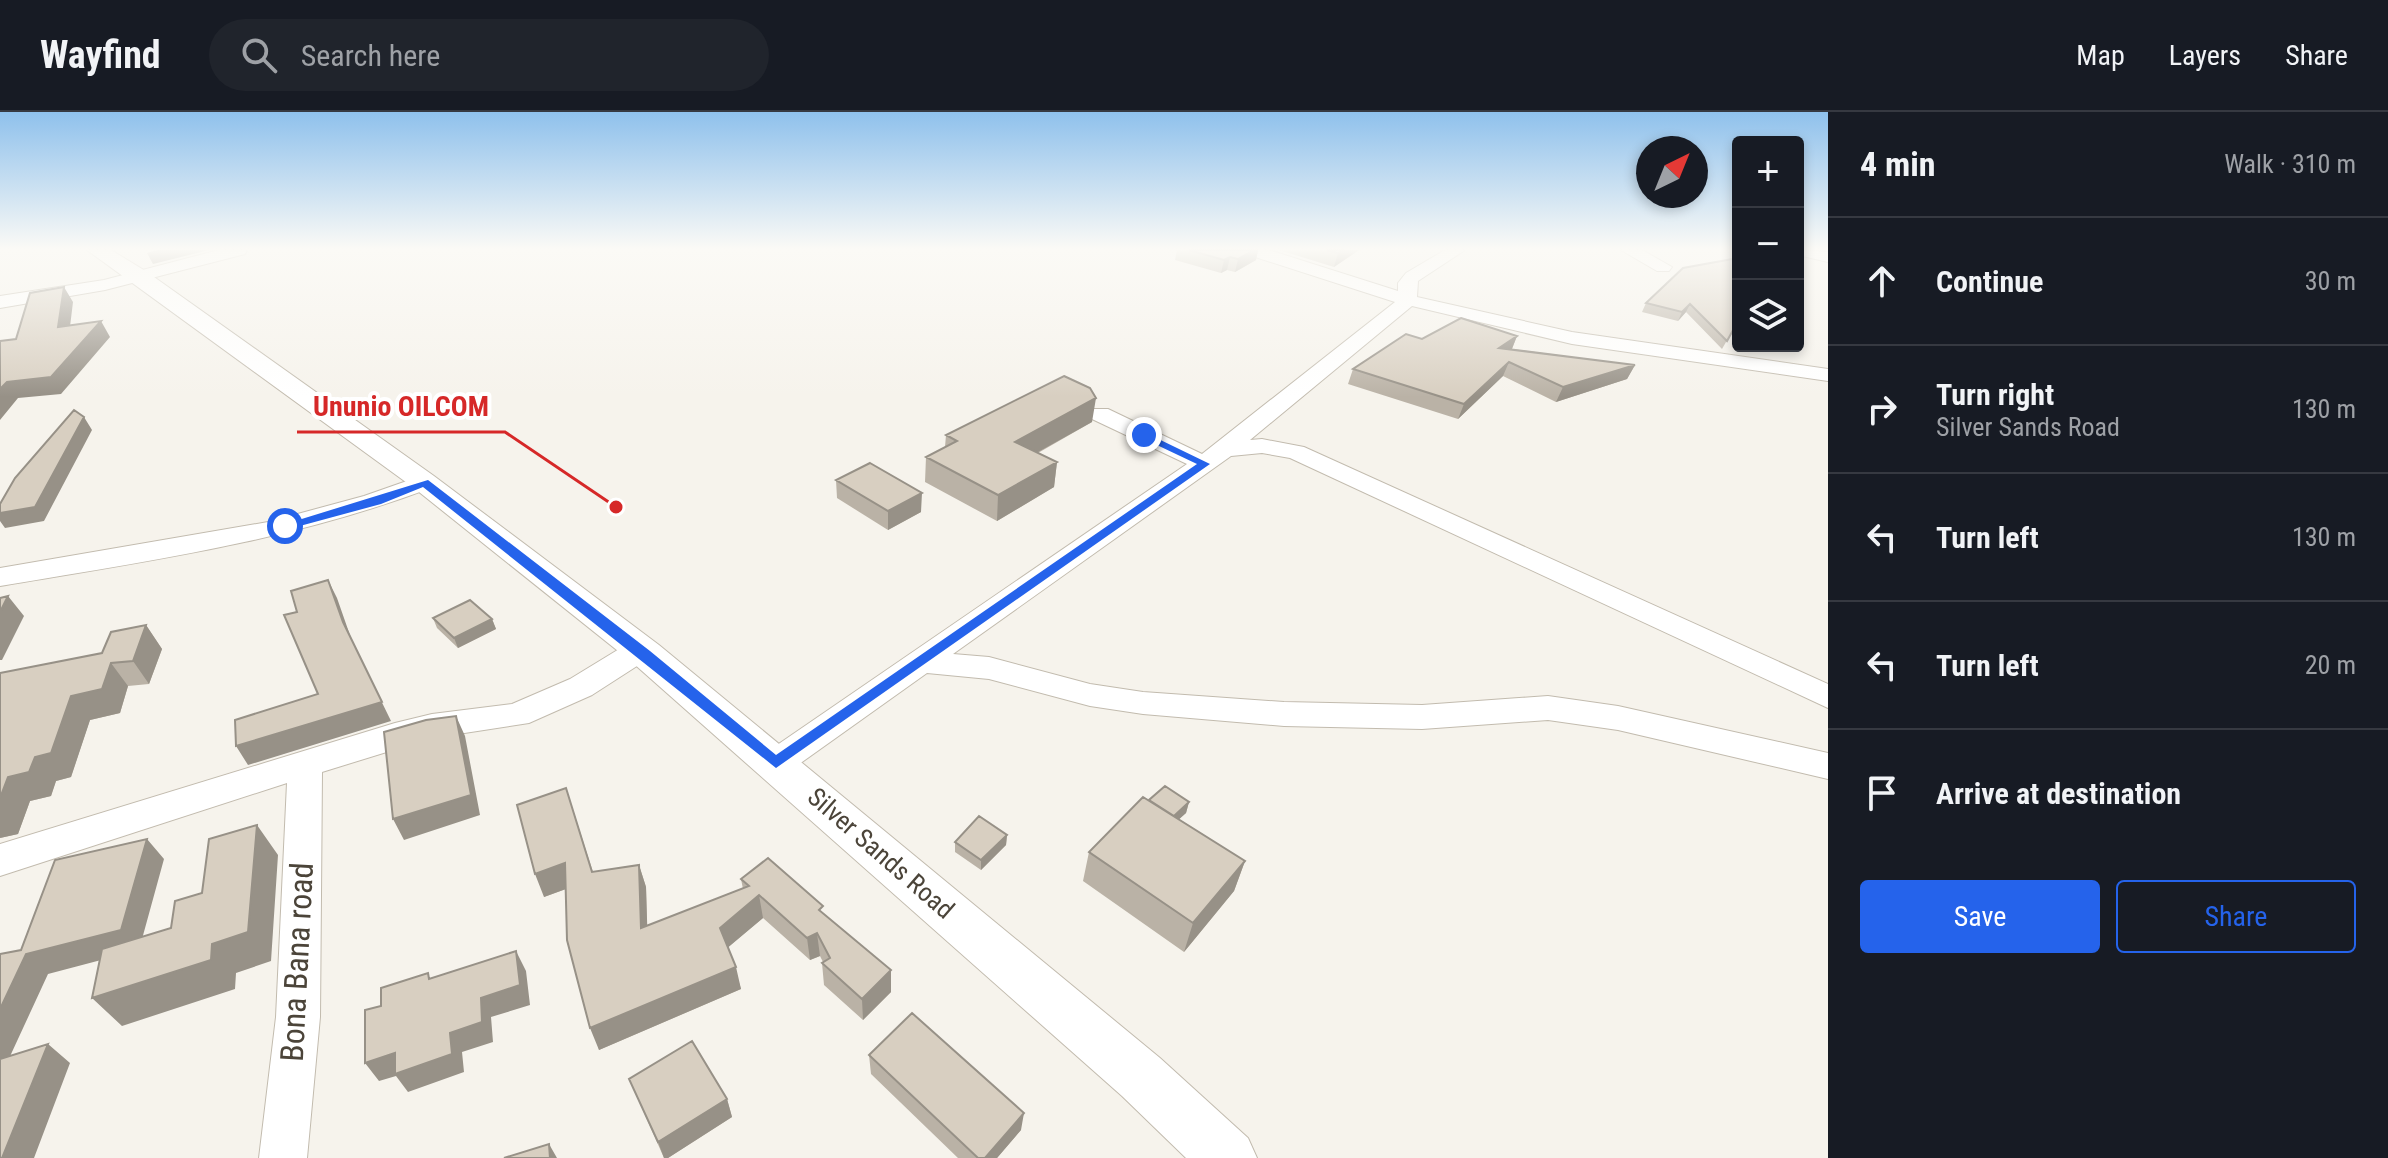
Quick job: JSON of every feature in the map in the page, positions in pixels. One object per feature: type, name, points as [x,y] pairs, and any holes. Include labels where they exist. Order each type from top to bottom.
[{"type":"street","points":[[0,302],[25,299]]},
{"type":"street","name":"Silver Sands Road","points":[[171,299],[424,482],[640,650],[1141,1077],[1228,1158]]},
{"type":"street","points":[[1404,299],[1572,338],[1828,375]]},
{"type":"street","points":[[776,763],[1215,456],[1408,300]]},
{"type":"street","points":[[1100,414],[1215,456],[1262,446],[1296,452],[1828,697]]},
{"type":"street","points":[[0,577],[285,526],[378,501],[424,482]]},
{"type":"street","points":[[0,860],[432,726],[517,715],[581,687],[640,650]]},
{"type":"street","points":[[924,662],[989,668],[1090,695],[1143,703],[1284,714],[1422,717],[1548,708],[1618,718],[1828,766]]},
{"type":"street","name":"Bona Bana road","points":[[283,1158],[298,1017],[305,765]]},
{"type":"building","points":[[28,299],[62,299],[58,327],[101,321],[51,377],[7,382],[0,389],[0,341],[16,339]]},
{"type":"building","points":[[1650,299],[1732,299],[1732,332],[1727,341],[1690,304],[1682,312],[1646,303]]},
{"type":"building","points":[[1461,318],[1517,336],[1499,348],[1635,365],[1563,387],[1509,362],[1464,404],[1353,369],[1406,334],[1422,339]]},
{"type":"building","points":[[1064,376],[1090,388],[1096,398],[1015,442],[1057,462],[998,495],[926,457],[957,441],[946,435]]},
{"type":"building","points":[[74,410],[84,417],[35,507],[0,513],[0,504],[15,478]]},
{"type":"building","points":[[870,463],[922,493],[888,511],[836,480]]},
{"type":"building","points":[[328,580],[343,622],[382,702],[236,746],[235,720],[318,694],[284,615],[297,612],[291,591]]},
{"type":"building","points":[[8,596],[0,612],[0,598]]},
{"type":"building","points":[[470,600],[492,619],[454,638],[433,618]]},
{"type":"building","points":[[146,625],[133,661],[111,663],[102,689],[71,696],[51,753],[35,757],[29,772],[8,777],[0,798],[0,673],[102,653],[111,632]]},
{"type":"building","points":[[456,716],[471,795],[393,819],[384,732],[426,720]]},
{"type":"building","points":[[1165,786],[1189,802],[1174,816],[1149,800]]},
{"type":"building","points":[[566,788],[592,872],[639,865],[641,928],[749,886],[741,879],[768,858],[823,906],[819,910],[891,970],[862,999],[822,963],[830,958],[817,933],[807,938],[759,895],[720,928],[736,967],[590,1028],[567,940],[565,863],[535,874],[517,805]]},
{"type":"building","points":[[1143,797],[1245,861],[1193,923],[1089,852]]},
{"type":"building","points":[[979,816],[1007,835],[981,860],[955,842]]},
{"type":"building","points":[[257,825],[248,932],[212,944],[211,960],[92,998],[102,949],[171,928],[175,901],[202,893],[209,839]]},
{"type":"building","points":[[147,839],[121,930],[26,954],[0,1009],[0,954],[21,950],[55,860]]},
{"type":"building","points":[[516,951],[520,985],[481,998],[482,1022],[450,1033],[452,1054],[395,1074],[395,1053],[365,1063],[365,1010],[381,1006],[381,988],[428,973],[429,979]]},
{"type":"building","points":[[912,1013],[1024,1113],[985,1158],[978,1158],[869,1055]]},
{"type":"building","points":[[692,1041],[727,1099],[658,1142],[629,1079]]},
{"type":"building","points":[[48,1044],[2,1158],[0,1158],[0,1059]]},
{"type":"building","points":[[549,1144],[550,1158],[504,1158]]},
{"type":"place","name":"Ununio OILCOM","points":[[616,507]]},
{"type":"route","points":[[285,526],[378,501],[424,482],[646,654],[776,763],[1205,464],[1144,435]]}]
